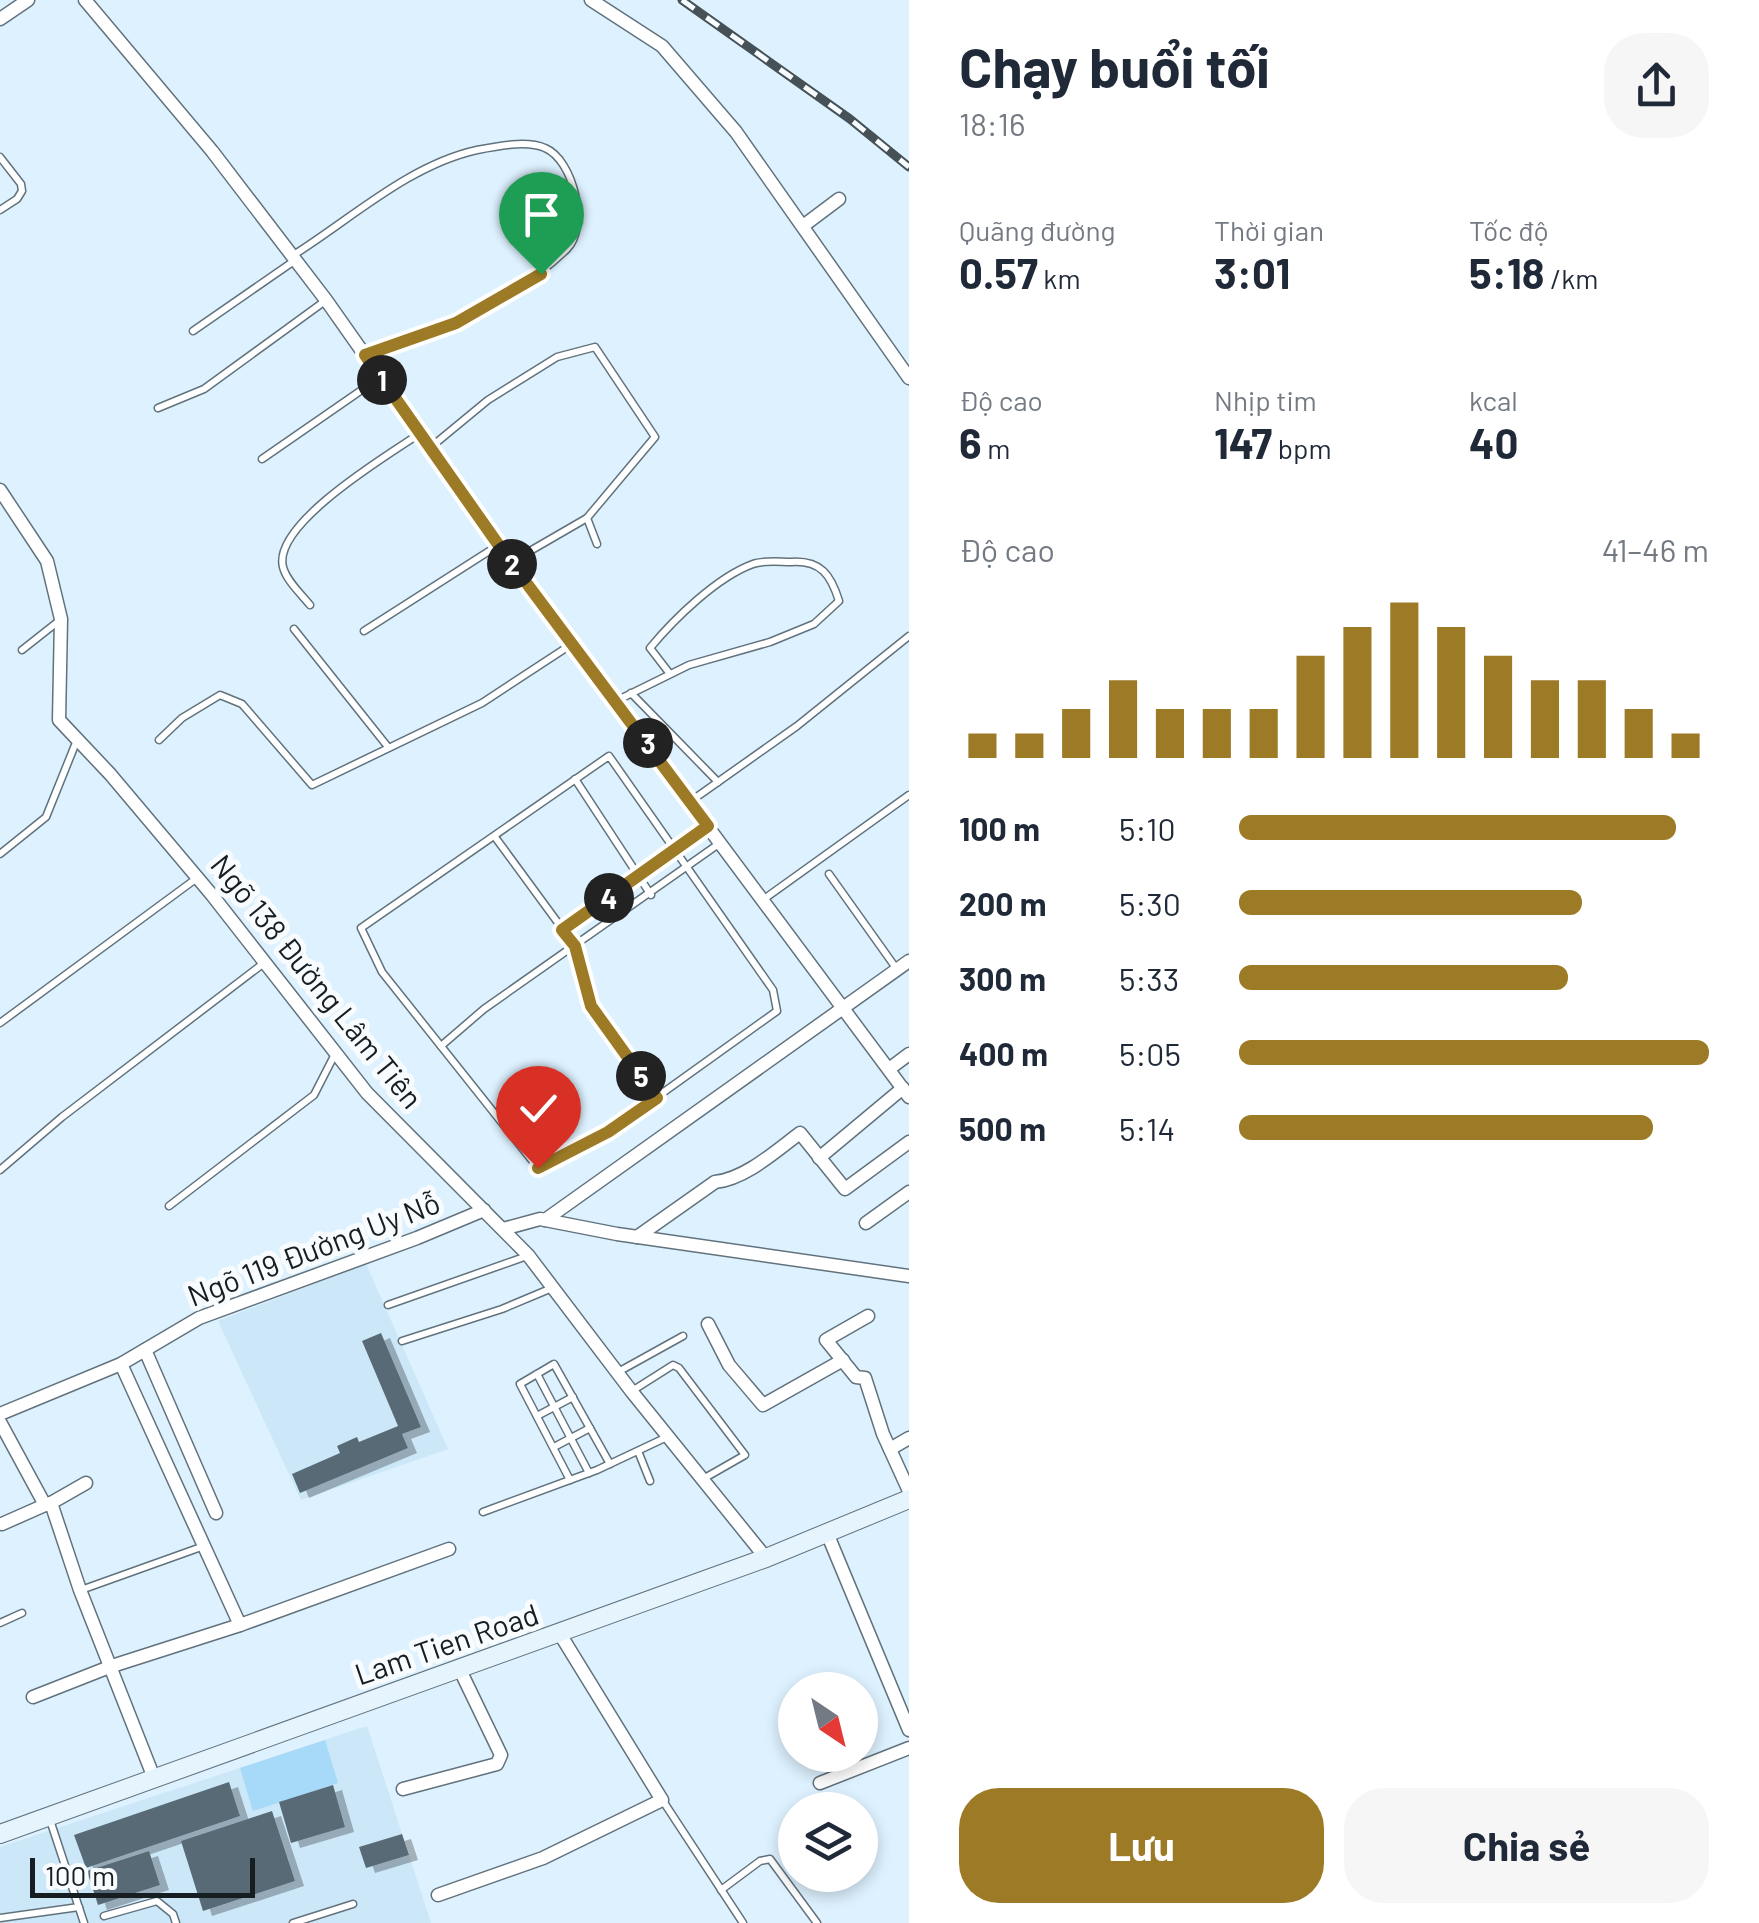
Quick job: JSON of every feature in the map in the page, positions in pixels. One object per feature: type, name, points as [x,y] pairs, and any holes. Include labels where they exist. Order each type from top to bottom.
[{"type":"street","points":[[0,19],[28,0]]},
{"type":"street","points":[[85,0],[212,151],[326,300],[510,562],[906,1092],[819,1158]]},
{"type":"street","points":[[591,0],[662,46],[736,132],[909,378]]},
{"type":"street","points":[[803,226],[839,199]]},
{"type":"street","name":"Ngõ 138 Đường Lâm Tiên","points":[[0,490],[48,561],[61,619],[59,720],[198,878],[367,1093],[528,1255],[766,1558]]},
{"type":"street","points":[[503,1230],[545,1220],[903,965]]},
{"type":"street","points":[[889,1069],[909,1054]]},
{"type":"street","points":[[637,1237],[689,1198],[768,1157],[800,1134],[845,1189],[909,1142]]},
{"type":"street","points":[[866,1224],[909,1192]]},
{"type":"street","name":"Ngõ 119 Đường Uy Nỗ","points":[[0,1414],[121,1364],[199,1318],[484,1210]]},
{"type":"street","points":[[545,1220],[909,1276]]},
{"type":"street","points":[[868,1316],[826,1340],[856,1377],[865,1378],[909,1495]]},
{"type":"street","points":[[708,1324],[729,1365],[763,1404],[843,1360]]},
{"type":"street","points":[[145,1350],[216,1512]]},
{"type":"street","points":[[121,1364],[240,1625]]},
{"type":"street","points":[[0,1422],[48,1504],[154,1778]]},
{"type":"street","points":[[890,1449],[909,1438]]},
{"type":"street","points":[[2,1524],[86,1483]]},
{"type":"street","name":"Lam Tien Road","points":[[0,1834],[766,1558],[909,1495]]},
{"type":"street","points":[[827,1533],[909,1730]]},
{"type":"street","points":[[33,1697],[449,1550]]},
{"type":"street","points":[[438,1894],[543,1858],[662,1800],[560,1634]]},
{"type":"street","points":[[403,1789],[497,1764],[501,1756],[460,1670]]},
{"type":"street","points":[[820,1784],[909,1748]]},
{"type":"lane","points":[[192,331],[431,165],[478,150],[528,144],[548,149],[563,164],[576,194],[578,218],[572,244],[541,274],[456,323],[365,355]]},
{"type":"lane","points":[[0,156],[22,191],[0,210]]},
{"type":"lane","points":[[158,408],[204,389],[326,300]]},
{"type":"lane","points":[[430,448],[515,382],[557,357],[595,347],[655,438],[586,518],[510,562]]},
{"type":"lane","points":[[262,460],[380,377]]},
{"type":"lane","points":[[310,605],[284,571],[282,556],[286,545],[320,504],[420,433]]},
{"type":"lane","points":[[586,518],[597,544]]},
{"type":"lane","points":[[364,631],[498,545]]},
{"type":"lane","points":[[616,701],[689,665],[770,642],[814,624],[838,602],[832,578],[808,561],[754,564],[717,586],[670,624],[650,648],[670,674]]},
{"type":"lane","points":[[22,650],[61,619]]},
{"type":"lane","points":[[294,629],[388,747]]},
{"type":"lane","points":[[691,801],[796,726],[909,636]]},
{"type":"lane","points":[[159,740],[182,718],[220,695],[242,704],[312,785],[482,703],[573,644]]},
{"type":"lane","points":[[631,694],[718,782]]},
{"type":"lane","points":[[0,854],[46,817],[77,739]]},
{"type":"lane","points":[[609,756],[773,990],[777,1011],[608,1132],[538,1168],[382,972],[361,928],[495,837],[609,756]]},
{"type":"lane","points":[[575,779],[651,895]]},
{"type":"lane","points":[[763,900],[909,795]]},
{"type":"lane","points":[[562,930],[708,826]]},
{"type":"lane","points":[[495,837],[575,946],[591,1006],[657,1098]]},
{"type":"lane","points":[[441,1046],[484,1009],[651,895],[721,842]]},
{"type":"lane","points":[[829,874],[903,965]]},
{"type":"lane","points":[[0,1023],[198,878]]},
{"type":"lane","points":[[0,1170],[62,1117],[264,962]]},
{"type":"lane","points":[[169,1206],[314,1094],[336,1053]]},
{"type":"lane","points":[[388,1306],[528,1255]]},
{"type":"lane","points":[[402,1341],[553,1288]]},
{"type":"lane","points":[[617,1372],[683,1336]]},
{"type":"lane","points":[[570,1480],[520,1384],[554,1364],[610,1464]]},
{"type":"lane","points":[[632,1392],[673,1365],[679,1368],[745,1455],[702,1479]]},
{"type":"lane","points":[[537,1374],[589,1473]]},
{"type":"lane","points":[[537,1416],[573,1398]]},
{"type":"lane","points":[[554,1448],[590,1428]]},
{"type":"lane","points":[[483,1512],[589,1473],[668,1437]]},
{"type":"lane","points":[[638,1451],[650,1482]]},
{"type":"lane","points":[[80,1590],[204,1546]]},
{"type":"lane","points":[[0,1623],[22,1614]]},
{"type":"lane","points":[[662,1800],[743,1923]]},
{"type":"lane","points":[[49,1816],[84,1923]]},
{"type":"lane","points":[[721,1890],[770,1859],[815,1922]]},
{"type":"lane","points":[[104,1916],[157,1901],[173,1914],[176,1923]]},
{"type":"lane","points":[[293,1923],[353,1904]]},
{"type":"lane","points":[[0,1918],[79,1907]]},
{"type":"shaded area","points":[[366,1264],[448,1449],[301,1500],[218,1321]]},
{"type":"shaded area","points":[[367,1726],[431,1923],[0,1923],[0,1847]]},
{"type":"shaded area","points":[[325,1740],[338,1783],[253,1811],[240,1768]]},
{"type":"building","points":[[381,1333],[421,1427],[402,1434],[408,1448],[300,1493],[292,1474],[340,1453],[337,1446],[357,1437],[359,1442],[398,1426],[362,1341]]},
{"type":"building","points":[[229,1782],[240,1816],[86,1868],[74,1835]]},
{"type":"building","points":[[333,1785],[345,1827],[291,1843],[279,1802]]},
{"type":"building","points":[[272,1811],[295,1881],[203,1911],[181,1841]]},
{"type":"building","points":[[402,1834],[409,1855],[366,1868],[359,1847]]},
{"type":"building","points":[[149,1851],[160,1885],[98,1905],[87,1871]]},
{"type":"railway","points":[[682,0],[850,119],[909,167]]},
{"type":"route","points":[[538,1168],[608,1132],[657,1098],[591,1006],[575,946],[562,930],[708,826],[507,557],[365,355],[456,323],[541,274]]}]
